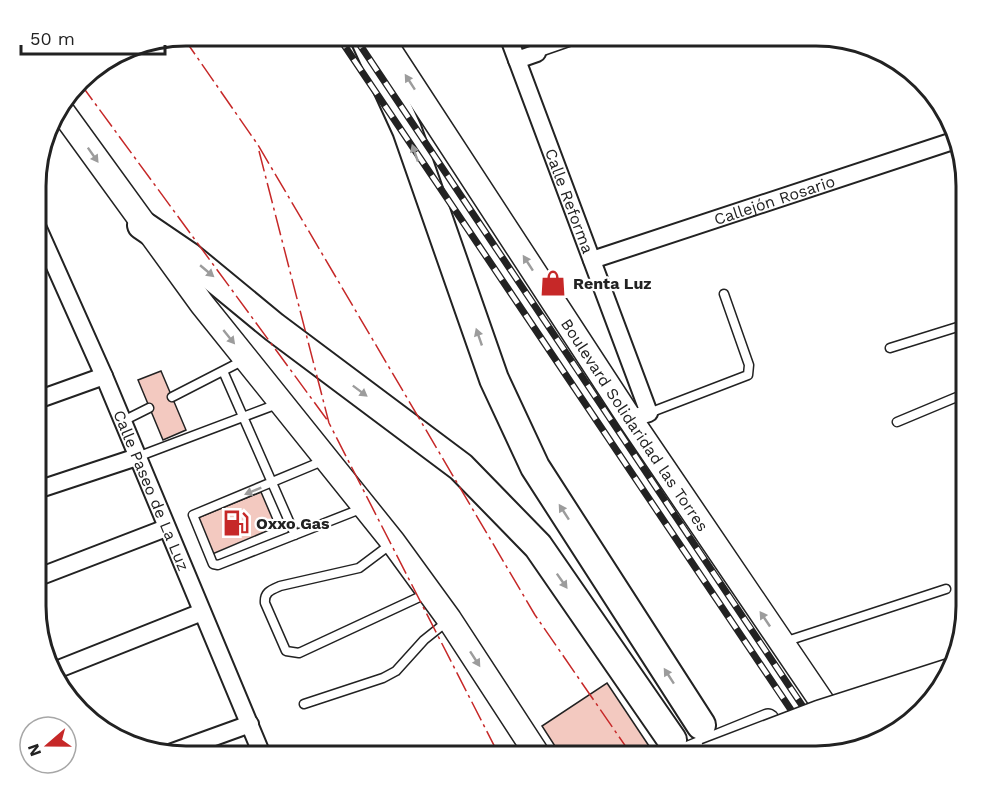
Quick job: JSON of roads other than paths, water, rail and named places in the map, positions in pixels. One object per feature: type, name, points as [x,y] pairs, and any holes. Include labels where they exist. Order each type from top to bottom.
[{"type":"highway","points":[[369,46],[408,130],[494,379],[535,467],[701,725]]},
{"type":"highway","points":[[142,225],[189,256],[274,327],[469,474],[538,546],[673,746]]},
{"type":"main road","name":"Boulevard Solidaridad las Torres","points":[[387,46],[639,416],[846,743]]},
{"type":"main road","points":[[65,116],[142,225],[280,403],[393,542],[449,619],[532,746]]},
{"type":"main road","points":[[737,746],[820,714],[938,676]]},
{"type":"main road","points":[[793,746],[914,706]]},
{"type":"street","name":"Calle Reforma","points":[[512,47],[592,260],[639,416]]},
{"type":"street","points":[[517,60],[537,53]]},
{"type":"street","name":"Callejón Rosario","points":[[592,260],[949,142]]},
{"type":"street","name":"Calle Paseo de La Luz","points":[[46,246],[104,376],[259,746]]},
{"type":"street","points":[[46,397],[104,376]]},
{"type":"street","points":[[47,487],[137,458]]},
{"type":"street","points":[[47,574],[166,528]]},
{"type":"street","points":[[61,668],[202,612]]},
{"type":"street","points":[[681,746],[736,731],[945,662]]},
{"type":"street","points":[[189,746],[250,724]]},
{"type":"lane","points":[[537,53],[556,47]]},
{"type":"lane","points":[[639,416],[748,375],[748,365],[724,294]]},
{"type":"lane","points":[[890,348],[956,327]]},
{"type":"lane","points":[[172,397],[247,358]]},
{"type":"lane","points":[[223,371],[295,535]]},
{"type":"lane","points":[[897,422],[956,397]]},
{"type":"lane","points":[[137,458],[280,403]]},
{"type":"lane","points":[[123,421],[149,408]]},
{"type":"lane","points":[[326,459],[192,518],[215,566],[365,507]]},
{"type":"lane","points":[[393,542],[359,568],[280,586],[268,591],[264,597],[264,603],[286,651],[299,653],[430,593]]},
{"type":"lane","points":[[781,643],[946,589]]},
{"type":"lane","points":[[304,704],[383,678],[396,671],[424,640],[449,619]]},
{"type":"railway","points":[[345,46],[815,746]]},
{"type":"railway","points":[[361,46],[829,746]]},
{"type":"place","name":"Renta Luz","points":[[553,283]]},
{"type":"place","name":"Oxxo Gas","points":[[236,523]]}]
